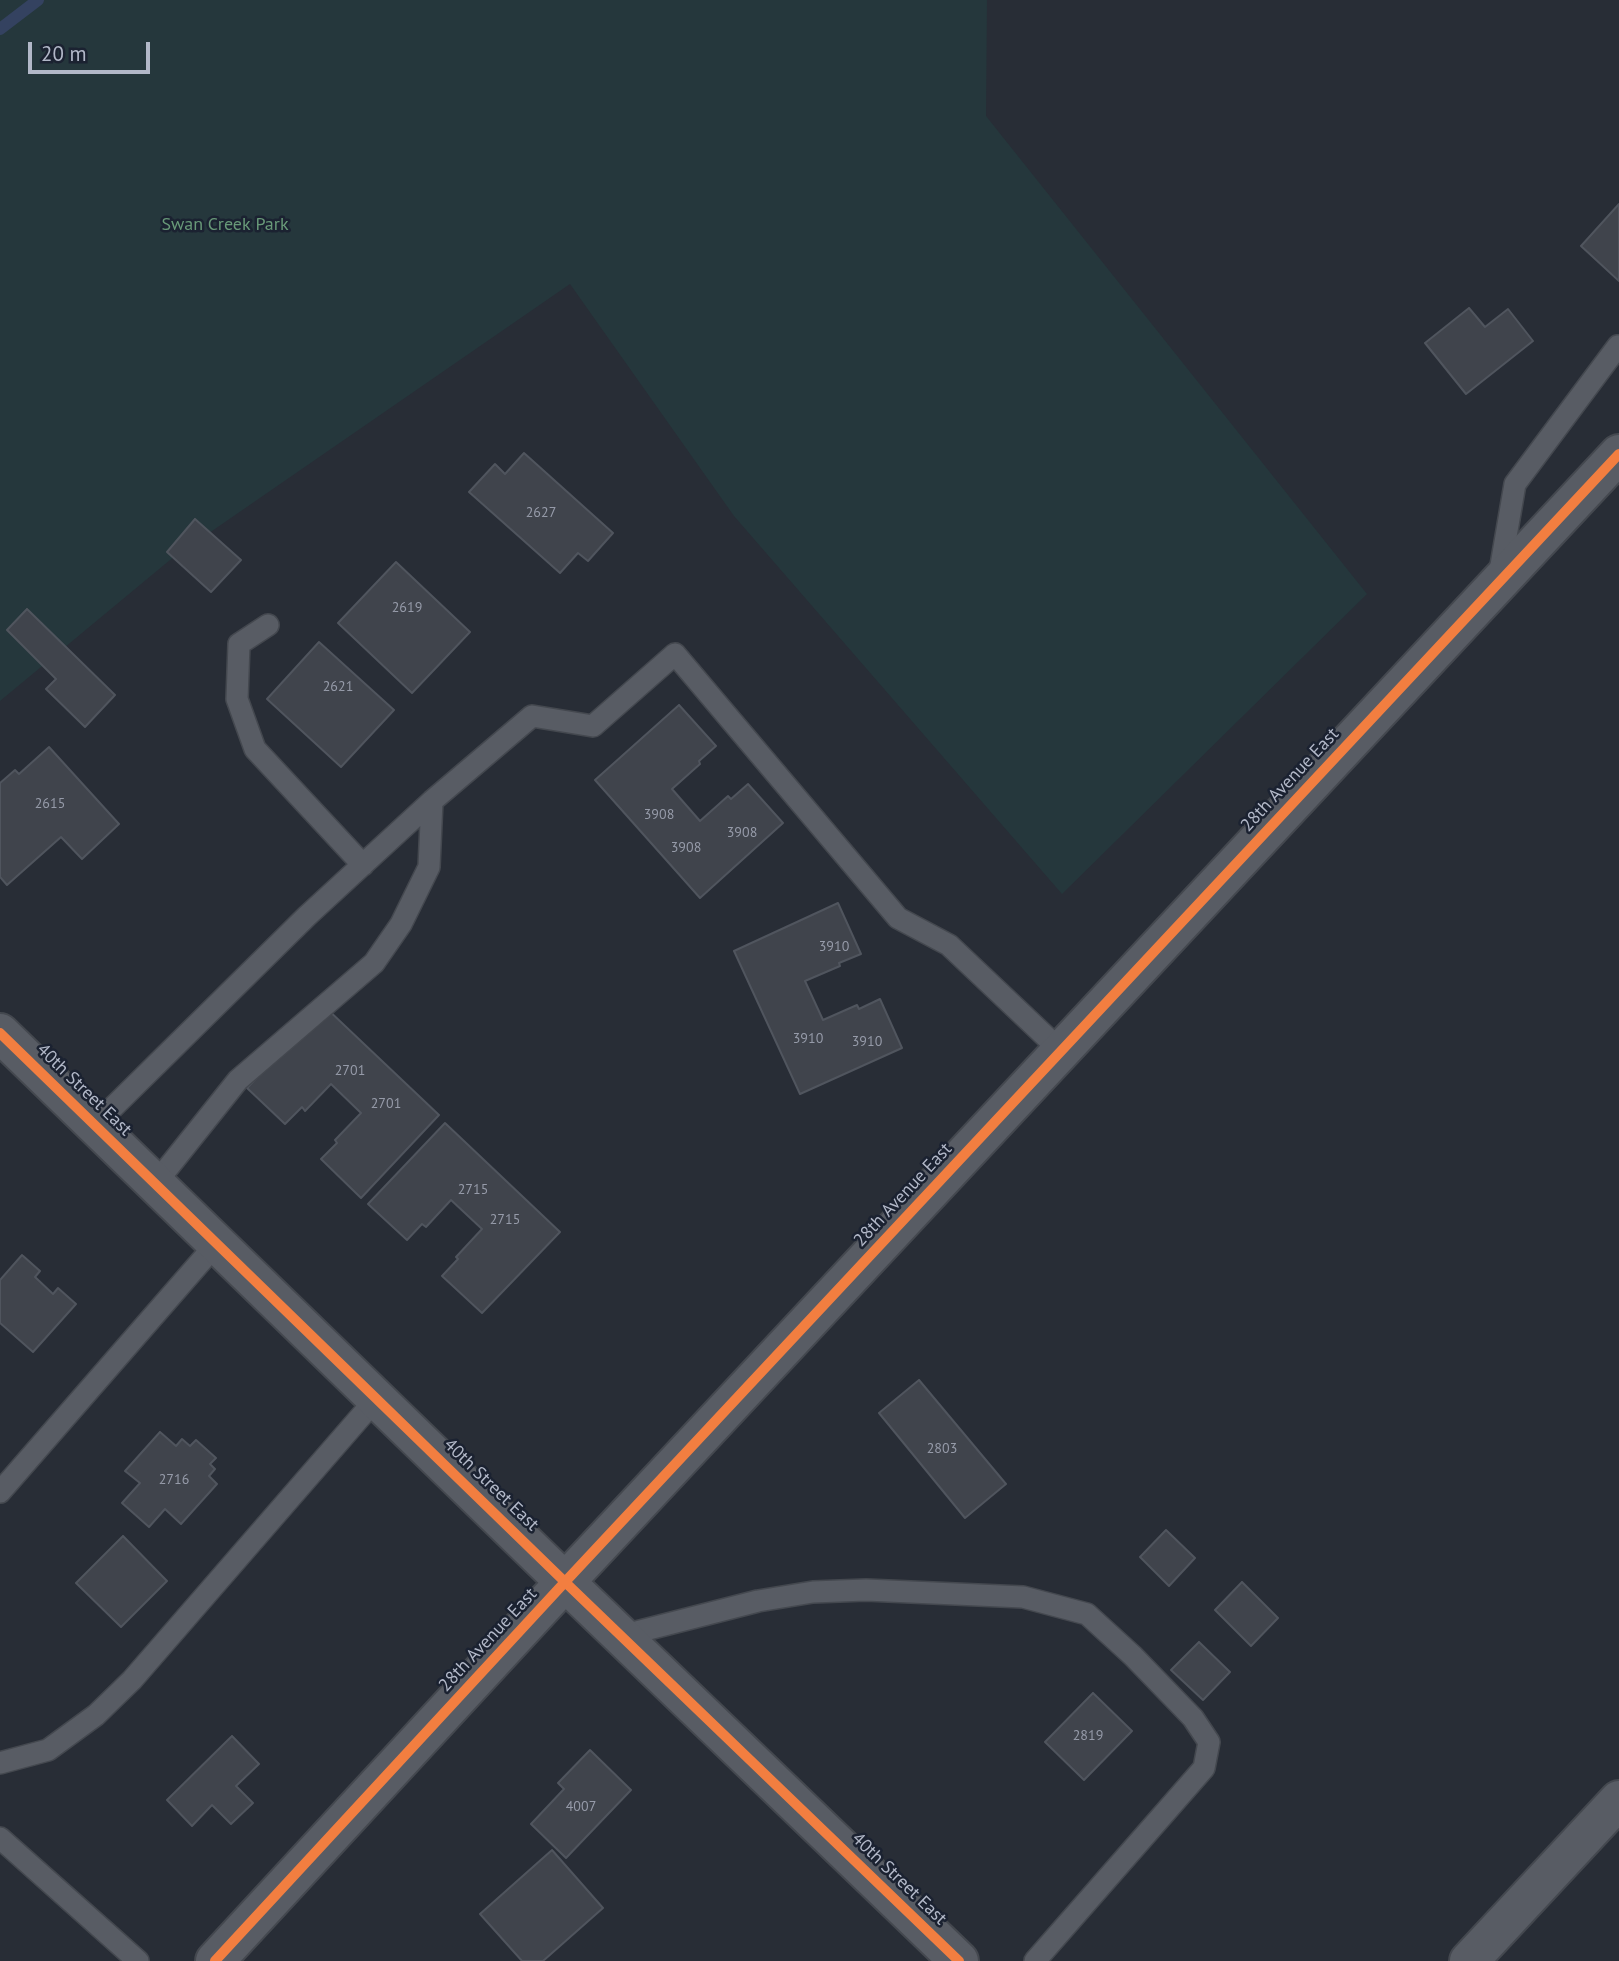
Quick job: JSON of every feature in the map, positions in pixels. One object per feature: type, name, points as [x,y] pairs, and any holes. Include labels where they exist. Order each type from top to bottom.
[{"type":"street","name":"28th Avenue East","points":[[215,1961],[565,1582],[1619,454]]},
{"type":"street","name":"40th Street East","points":[[0,1033],[959,1961]]},
{"type":"street","points":[[1469,1961],[1619,1800]]},
{"type":"lane","points":[[1498,583],[1515,484],[1618,346]]},
{"type":"lane","points":[[268,625],[239,643],[237,699],[255,749],[363,865]]},
{"type":"lane","points":[[95,1125],[307,916],[432,801],[532,716],[593,726],[675,654],[898,918],[949,945],[1061,1051]]},
{"type":"lane","points":[[155,1184],[238,1080],[374,963],[401,924],[429,867],[432,801]]},
{"type":"lane","points":[[0,1492],[217,1243]]},
{"type":"lane","points":[[0,1763],[48,1750],[96,1715],[132,1680],[376,1399]]},
{"type":"lane","points":[[621,1636],[758,1601],[813,1592],[866,1590],[1023,1597],[1087,1614],[1151,1674],[1193,1718],[1209,1741],[1203,1768],[1035,1961]]},
{"type":"lane","points":[[0,1838],[138,1961]]},
{"type":"green space","name":"Swan Creek Park","points":[[0,0],[987,0],[986,116],[1367,594],[1062,894],[734,516],[570,284],[170,560],[0,701]]},
{"type":"building","points":[[1619,204],[1619,281],[1581,246]]},
{"type":"building","points":[[1469,308],[1485,327],[1508,309],[1533,341],[1466,394],[1425,343]]},
{"type":"building","points":[[524,453],[613,533],[588,561],[578,553],[560,573],[469,492],[495,464],[505,474]]},
{"type":"building","points":[[195,519],[241,560],[211,592],[167,552]]},
{"type":"building","points":[[396,562],[470,632],[412,693],[338,623]]},
{"type":"building","points":[[27,609],[115,695],[85,727],[46,689],[56,679],[7,630]]},
{"type":"building","points":[[319,642],[394,710],[341,767],[267,699]]},
{"type":"building","points":[[679,705],[716,746],[672,789],[700,821],[728,796],[731,799],[748,784],[783,823],[700,898],[595,780]]},
{"type":"building","points":[[49,747],[119,824],[82,859],[61,837],[7,885],[0,877],[0,783],[15,770],[19,774]]},
{"type":"building","points":[[838,903],[861,954],[805,981],[823,1020],[857,1005],[859,1009],[880,999],[902,1048],[800,1094],[734,951]]},
{"type":"building","points":[[324,1006],[439,1115],[361,1198],[321,1159],[361,1113],[331,1084],[305,1111],[302,1107],[285,1124],[247,1088]]},
{"type":"building","points":[[445,1123],[560,1232],[482,1313],[442,1276],[482,1229],[451,1200],[426,1227],[422,1224],[407,1240],[368,1204]]},
{"type":"building","points":[[22,1255],[40,1271],[35,1277],[53,1294],[58,1288],[76,1304],[33,1352],[0,1323],[0,1280]]},
{"type":"building","points":[[919,1380],[1006,1484],[965,1518],[879,1413]]},
{"type":"building","points":[[160,1432],[176,1446],[182,1439],[190,1446],[196,1440],[216,1458],[210,1464],[215,1469],[209,1476],[217,1484],[181,1524],[165,1509],[149,1527],[122,1503],[140,1483],[125,1471]]},
{"type":"building","points":[[1166,1530],[1195,1558],[1169,1586],[1140,1557]]},
{"type":"building","points":[[123,1536],[167,1581],[121,1627],[76,1583]]},
{"type":"building","points":[[1242,1582],[1278,1618],[1251,1646],[1215,1610]]},
{"type":"building","points":[[1199,1642],[1230,1672],[1203,1700],[1171,1670]]},
{"type":"building","points":[[1093,1693],[1132,1731],[1084,1780],[1045,1742]]},
{"type":"building","points":[[232,1736],[259,1764],[236,1786],[253,1803],[231,1824],[212,1805],[192,1826],[167,1800]]},
{"type":"building","points":[[590,1750],[631,1790],[566,1858],[531,1824],[564,1789],[558,1783]]},
{"type":"building","points":[[552,1850],[603,1908],[543,1961],[522,1961],[480,1914]]},
{"type":"waterway","points":[[0,29],[38,0]]},
{"type":"cycle path","points":[[215,1961],[565,1582],[1619,454]]},
{"type":"cycle path","points":[[0,1033],[959,1961]]}]
